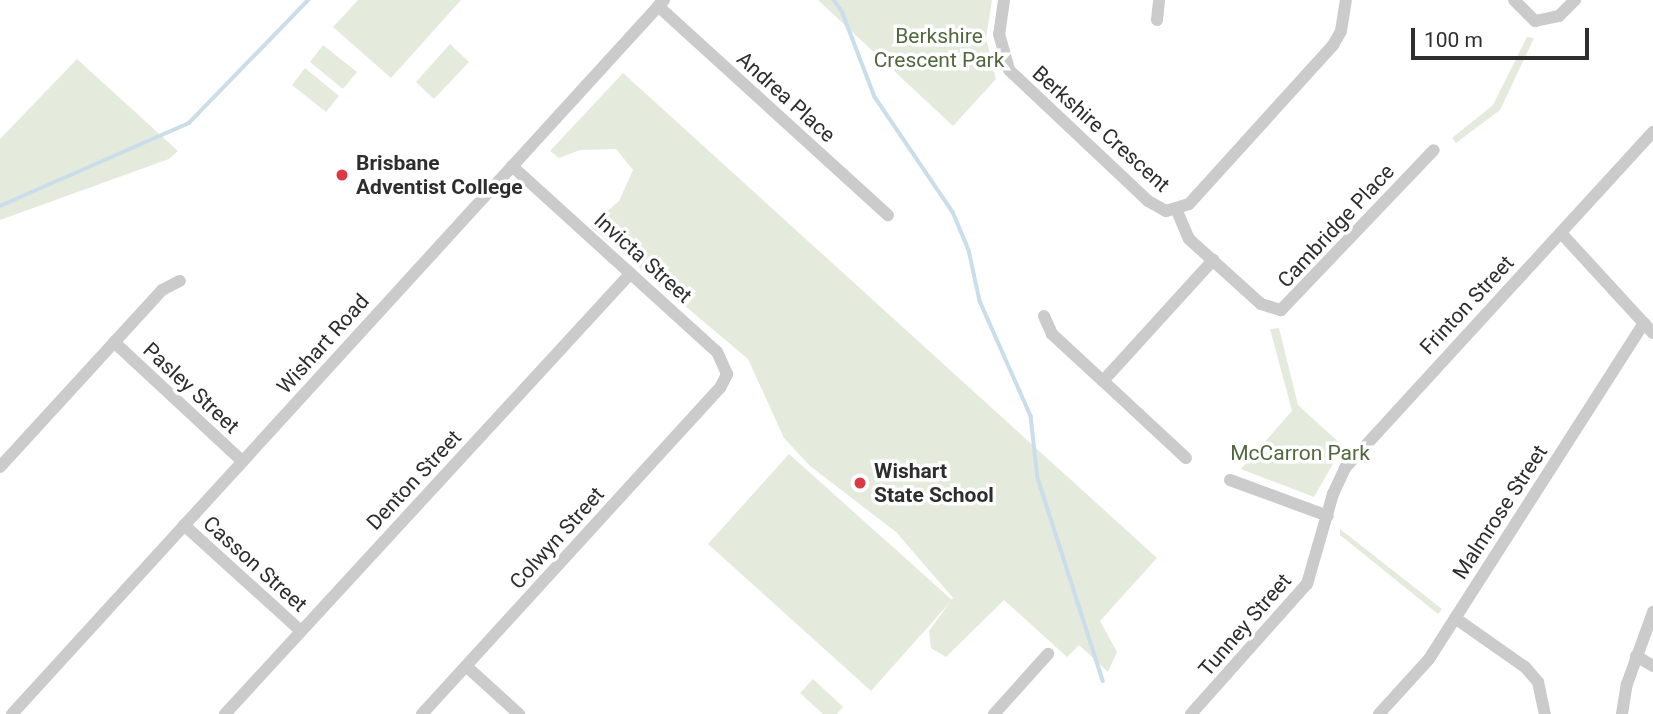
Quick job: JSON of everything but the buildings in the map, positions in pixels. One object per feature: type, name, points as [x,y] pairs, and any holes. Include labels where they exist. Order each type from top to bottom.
[{"type":"street","name":"Berkshire Crescent","points":[[1004,0],[1000,13],[1002,52],[1023,87],[1148,201],[1166,211],[1177,211],[1189,204],[1333,45],[1341,31],[1346,0]]},
{"type":"street","points":[[1157,20],[1159,0]]},
{"type":"street","points":[[1514,0],[1535,21],[1559,16],[1575,0]]},
{"type":"street","name":"Wishart Road","points":[[12,714],[661,3]]},
{"type":"street","name":"Andrea Place","points":[[661,3],[888,215]]},
{"type":"street","name":"Frinton Street","points":[[1328,516],[1346,468],[1364,446],[1653,132]]},
{"type":"street","name":"Cambridge Place","points":[[1177,211],[1189,239],[1261,304],[1281,310],[1434,150]]},
{"type":"street","name":"Invicta Street","points":[[512,166],[717,352],[727,374],[720,388]]},
{"type":"street","points":[[1561,233],[1649,328]]},
{"type":"street","points":[[1103,381],[1213,260]]},
{"type":"street","name":"Denton Street","points":[[225,714],[631,273]]},
{"type":"street","points":[[0,467],[162,290],[180,281]]},
{"type":"street","points":[[1044,316],[1052,334],[1186,458]]},
{"type":"street","name":"Malmrose Street","points":[[1379,714],[1429,659],[1649,328]]},
{"type":"street","name":"Pasley Street","points":[[114,342],[242,461]]},
{"type":"street","name":"Colwyn Street","points":[[422,714],[720,388]]},
{"type":"street","points":[[1230,480],[1328,516]]},
{"type":"street","name":"Tunney Street","points":[[1191,714],[1307,584],[1328,516]]},
{"type":"street","name":"Casson Street","points":[[184,525],[301,631]]},
{"type":"street","points":[[1622,714],[1636,656],[1653,612]]},
{"type":"street","points":[[1455,618],[1525,667],[1538,682],[1545,714]]},
{"type":"street","points":[[994,714],[1048,654]]},
{"type":"street","points":[[1636,656],[1653,666]]},
{"type":"street","points":[[466,666],[519,714]]},
{"type":"green space","points":[[358,0],[461,0],[391,78],[333,27]]},
{"type":"green space","name":"Berkshire Crescent Park","points":[[818,0],[992,0],[986,38],[996,79],[953,126]]},
{"type":"green space","points":[[1527,37],[1534,38],[1500,110],[1456,143],[1452,138],[1493,105]]},
{"type":"green space","points":[[450,44],[469,62],[434,99],[416,82]]},
{"type":"green space","points":[[323,45],[357,72],[343,89],[310,62]]},
{"type":"green space","points":[[77,59],[178,151],[169,159],[0,220],[0,139]]},
{"type":"green space","points":[[305,68],[339,96],[326,112],[292,85]]},
{"type":"green space","points":[[623,73],[1157,558],[1100,621],[1117,652],[1108,672],[1079,645],[1067,657],[1004,600],[946,657],[931,648],[929,631],[953,598],[896,532],[810,466],[784,438],[748,359],[590,226],[619,201],[633,170],[616,149],[580,150],[559,158],[550,151]]},
{"type":"green space","name":"McCarron Park","points":[[1279,328],[1298,405],[1343,446],[1314,497],[1241,469],[1292,411],[1270,329]]},
{"type":"green space","points":[[789,454],[952,600],[871,691],[708,544]]},
{"type":"green space","points":[[1340,529],[1442,609],[1438,614],[1340,535]]},
{"type":"green space","points":[[813,679],[843,707],[837,714],[823,714],[800,693]]},
{"type":"waterway","points":[[0,206],[189,123],[308,0]]},
{"type":"waterway","points":[[834,0],[842,11],[875,97],[953,212],[969,250],[980,301],[1031,416],[1038,478],[1103,681]]},
{"type":"place","name":"Brisbane Adventist College","points":[[342,175]]},
{"type":"place","name":"Wishart State School","points":[[860,483]]}]
